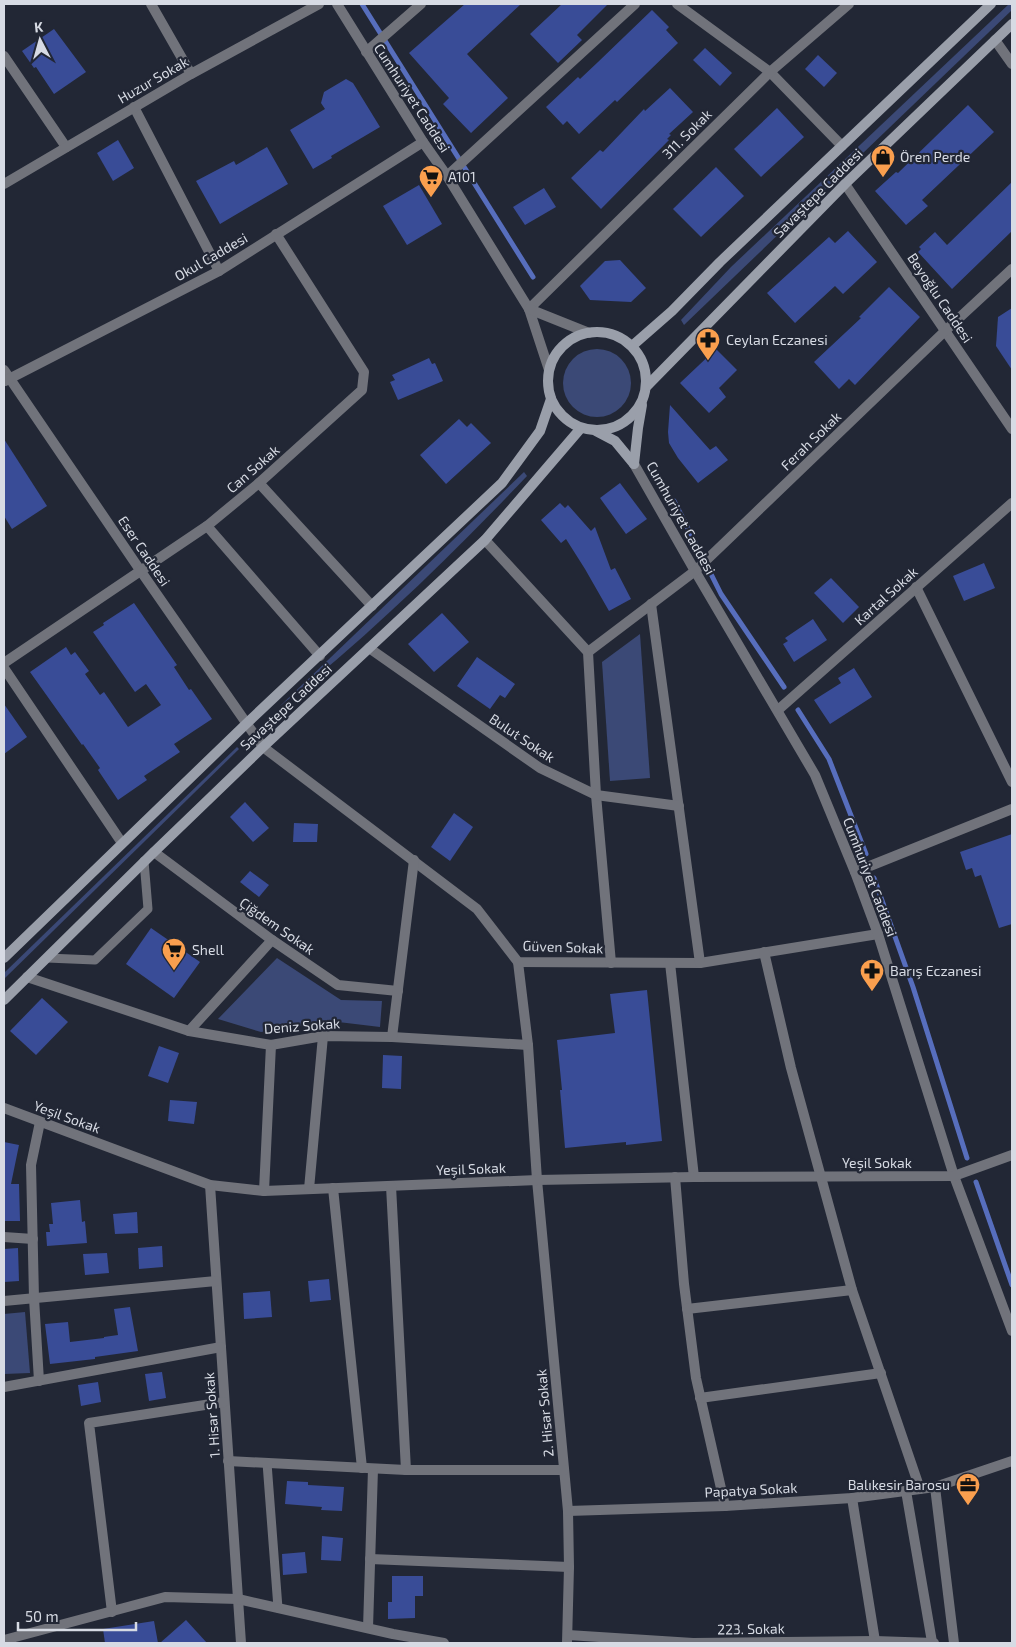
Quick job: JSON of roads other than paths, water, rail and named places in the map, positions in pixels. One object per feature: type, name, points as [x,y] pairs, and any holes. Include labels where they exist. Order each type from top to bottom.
[{"type":"main road","name":"Savaştepe Caddesi","points":[[632,346],[672,311],[720,262],[991,4]]},
{"type":"main road","name":"Savaştepe Caddesi","points":[[647,386],[845,184],[1012,24]]},
{"type":"main road","points":[[634,464],[638,428],[647,386],[646,371],[641,358],[632,346],[620,337],[604,333],[589,333],[575,337],[554,357],[549,370],[548,384],[551,399],[558,411],[568,422],[581,428],[596,431],[610,429],[624,423],[635,413],[643,400]]},
{"type":"main road","name":"Savaştepe Caddesi","points":[[5,953],[502,483],[540,431],[551,399]]},
{"type":"main road","name":"Savaştepe Caddesi","points":[[4,1000],[263,747],[485,540],[581,428]]},
{"type":"main road","points":[[596,431],[614,442],[634,464]]},
{"type":"street","points":[[151,4],[191,74]]},
{"type":"street","name":"Huzur Sokak","points":[[4,184],[191,74],[319,4]]},
{"type":"street","name":"Cumhuriyet Caddesi","points":[[337,4],[423,142],[447,176],[528,309],[549,370]]},
{"type":"street","points":[[366,52],[421,4]]},
{"type":"street","points":[[447,176],[635,4]]},
{"type":"street","points":[[677,4],[770,72],[842,146]]},
{"type":"street","name":"311. Sokak","points":[[528,309],[770,72],[849,4]]},
{"type":"street","points":[[995,40],[1012,64]]},
{"type":"street","points":[[4,56],[66,147]]},
{"type":"street","points":[[134,107],[219,270]]},
{"type":"street","name":"Okul Caddesi","points":[[6,377],[219,270],[423,142]]},
{"type":"street","name":"Beyoğlu Caddesi","points":[[845,184],[1012,429]]},
{"type":"street","name":"Can Sokak","points":[[4,663],[206,526],[259,483],[362,390],[364,372],[276,234]]},
{"type":"street","name":"Ferah Sokak","points":[[588,652],[695,571],[1012,270]]},
{"type":"street","points":[[528,309],[589,333]]},
{"type":"street","name":"Eser Caddesi","points":[[6,377],[263,747]]},
{"type":"street","name":"Cumhuriyet Caddesi","points":[[634,464],[815,775],[878,934],[954,1176],[1012,1331]]},
{"type":"street","points":[[259,483],[372,606]]},
{"type":"street","name":"Kartal Sokak","points":[[778,710],[1012,502]]},
{"type":"street","points":[[206,526],[320,656]]},
{"type":"street","points":[[485,540],[588,652],[596,795],[610,963]]},
{"type":"street","points":[[916,587],[1012,782]]},
{"type":"street","points":[[651,604],[700,963]]},
{"type":"street","name":"Bulut Sokak","points":[[369,648],[540,768],[596,795],[679,806]]},
{"type":"street","points":[[4,668],[122,843]]},
{"type":"street","name":"Güven Sokak","points":[[263,747],[477,909],[518,962],[700,963],[878,934]]},
{"type":"street","points":[[855,872],[1012,809]]},
{"type":"street","name":"Çiğdem Sokak","points":[[154,852],[272,940],[338,985],[398,992]]},
{"type":"street","points":[[392,1037],[414,860]]},
{"type":"street","points":[[189,1031],[272,940]]},
{"type":"street","points":[[764,952],[791,1068],[852,1290],[920,1489]]},
{"type":"street","name":"2. Hisar Sokak","points":[[518,962],[528,1045],[537,1180],[568,1511],[568,1639]]},
{"type":"street","points":[[670,963],[694,1177]]},
{"type":"street","name":"Deniz Sokak","points":[[27,978],[189,1031],[271,1044],[323,1036],[392,1037],[528,1045]]},
{"type":"street","points":[[309,1189],[323,1036]]},
{"type":"street","points":[[264,1191],[271,1044]]},
{"type":"street","name":"Yeşil Sokak","points":[[4,1108],[210,1185],[264,1191],[537,1180],[675,1177],[954,1176],[1012,1155]]},
{"type":"street","points":[[39,1381],[34,1298],[31,1165],[40,1122]]},
{"type":"street","points":[[675,1177],[687,1309],[696,1378],[725,1506]]},
{"type":"street","name":"1. Hisar Sokak","points":[[210,1185],[241,1643]]},
{"type":"street","points":[[391,1186],[406,1470]]},
{"type":"street","points":[[332,1188],[362,1468]]},
{"type":"street","points":[[4,1237],[33,1239]]},
{"type":"street","points":[[4,1301],[216,1281]]},
{"type":"street","points":[[687,1309],[852,1290]]},
{"type":"street","points":[[4,1387],[221,1347]]},
{"type":"street","points":[[700,1398],[881,1373]]},
{"type":"street","points":[[112,1612],[89,1423],[224,1402]]},
{"type":"street","points":[[228,1461],[406,1470],[564,1470]]},
{"type":"street","name":"Papatya Sokak","points":[[568,1511],[725,1506],[852,1498],[935,1487],[1012,1461]]},
{"type":"street","points":[[368,1628],[373,1469]]},
{"type":"street","points":[[935,1487],[954,1643]]},
{"type":"street","points":[[906,1491],[933,1643]]},
{"type":"street","points":[[852,1498],[875,1641]]},
{"type":"street","points":[[370,1559],[569,1567]]},
{"type":"street","points":[[4,1640],[165,1597],[238,1599],[368,1628],[392,1638],[444,1643]]},
{"type":"street","name":"223. Sokak","points":[[568,1639],[693,1643],[875,1641],[933,1643]]},
{"type":"lane","points":[[47,958],[95,960],[148,909],[144,862]]},
{"type":"lane","points":[[267,1463],[278,1608]]},
{"type":"waterway","points":[[362,4],[533,277]]},
{"type":"waterway","points":[[674,501],[699,550]]},
{"type":"waterway","points":[[711,574],[721,594],[784,687]]},
{"type":"waterway","points":[[798,710],[829,759],[866,854]]},
{"type":"waterway","points":[[874,878],[913,987],[967,1158]]},
{"type":"waterway","points":[[976,1182],[1012,1285]]},
{"type":"place","name":"Ören Perde","points":[[883,178]]},
{"type":"place","name":"A101","points":[[431,198]]},
{"type":"place","name":"Ceylan Eczanesi","points":[[708,361]]},
{"type":"place","name":"Shell","points":[[174,971]]},
{"type":"place","name":"Barış Eczanesi","points":[[872,992]]},
{"type":"place","name":"Balıkesir Barosu","points":[[968,1506]]}]
